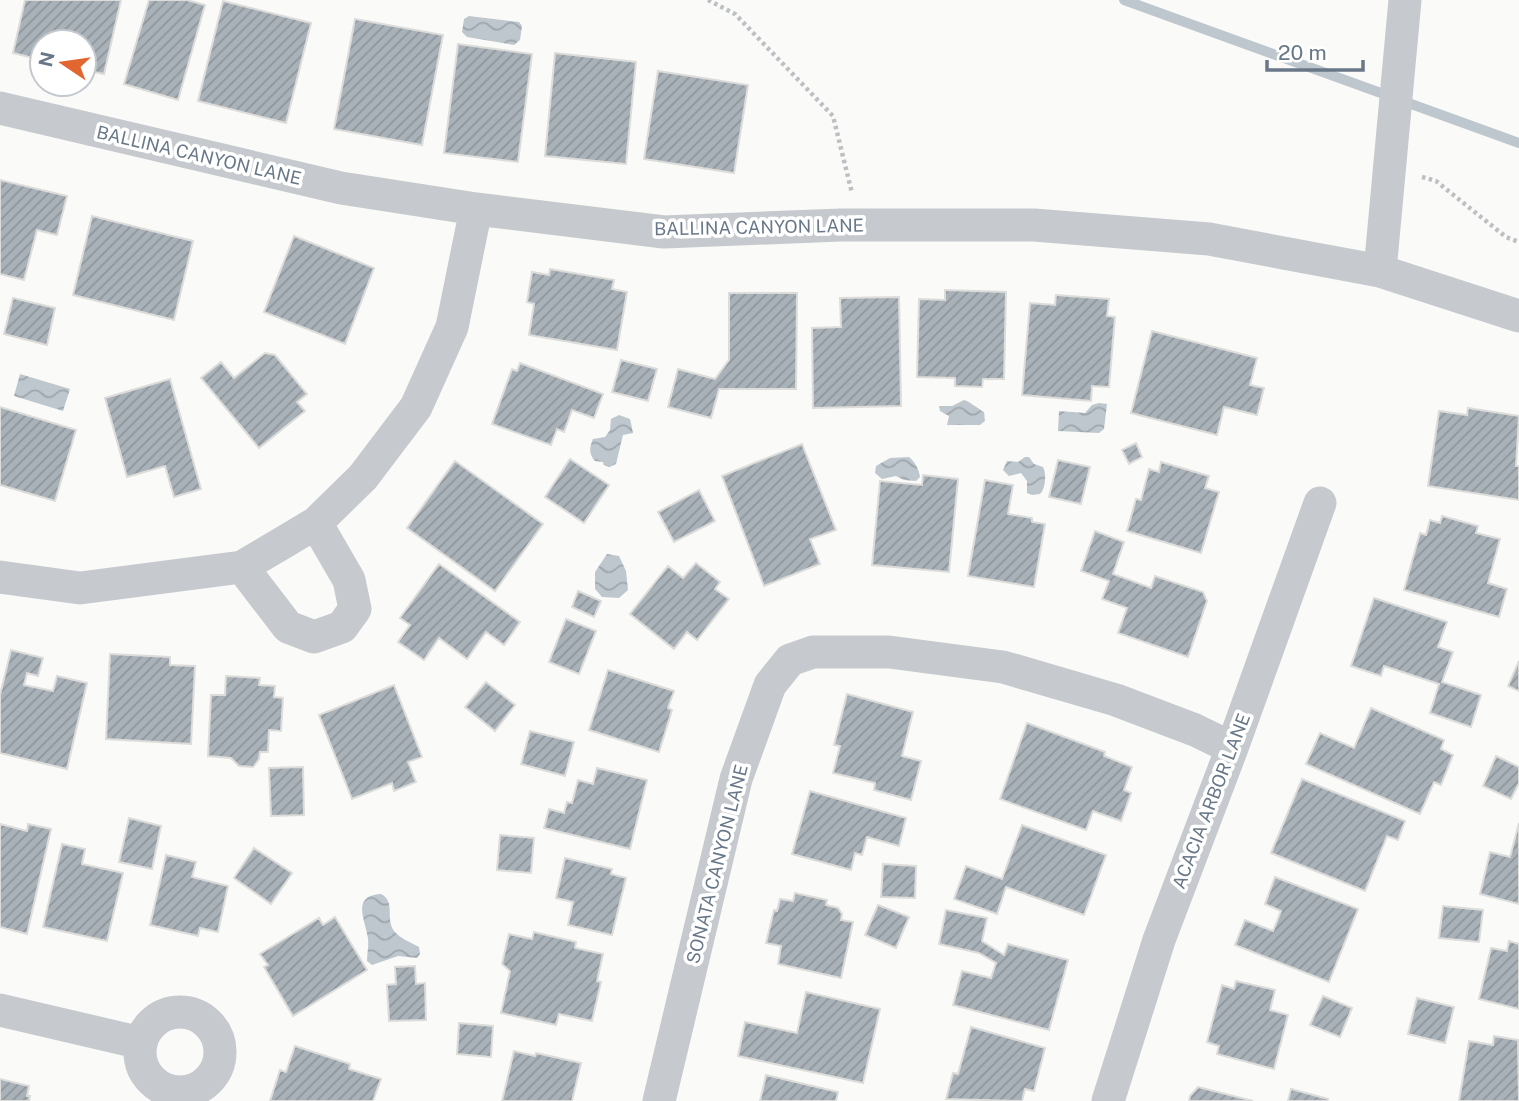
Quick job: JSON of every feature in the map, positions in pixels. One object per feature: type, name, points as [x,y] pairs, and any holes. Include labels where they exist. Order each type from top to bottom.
[{"type":"street","points":[[1380,271],[1405,0]]},
{"type":"street","name":"BALLINA CANYON LANE","points":[[0,108],[341,188],[476,209],[664,232],[860,225],[1034,225],[1209,239],[1380,271],[1519,316]]},
{"type":"street","points":[[0,577],[80,588],[242,567],[316,523],[363,477],[416,407],[452,327],[476,209]]},
{"type":"street","name":"ACACIA ARBOR LANE","points":[[1108,1101],[1159,940],[1232,748],[1320,503]]},
{"type":"street","points":[[242,567],[288,627],[314,637],[342,627],[355,609],[349,580],[316,523]]},
{"type":"street","name":"SONATA CANYON LANE","points":[[659,1101],[736,779],[770,685],[790,660],[813,652],[889,652],[1003,667],[1116,700],[1195,730],[1232,748]]},
{"type":"street","points":[[0,1010],[141,1043]]},
{"type":"path","points":[[708,0],[735,14],[833,116],[860,225]]},
{"type":"path","points":[[1389,173],[1436,181],[1506,237],[1519,242]]},
{"type":"water","points":[[469,16],[519,22],[522,26],[520,40],[514,45],[467,37],[462,32],[464,19]]},
{"type":"water","points":[[20,374],[70,389],[63,411],[14,396]]},
{"type":"water","points":[[964,400],[984,412],[985,421],[980,425],[947,425],[949,416],[940,411],[939,406],[952,406]]},
{"type":"water","points":[[1107,404],[1104,429],[1099,433],[1058,431],[1059,411],[1085,413],[1092,405]]},
{"type":"water","points":[[619,415],[630,419],[633,433],[623,435],[616,464],[609,467],[603,462],[595,461],[591,445],[593,439],[605,437],[610,430],[611,419]]},
{"type":"water","points":[[909,457],[919,471],[920,477],[916,481],[896,476],[882,479],[875,473],[876,466],[890,458]]},
{"type":"water","points":[[1025,457],[1043,467],[1045,478],[1040,494],[1027,493],[1027,481],[1021,473],[1009,476],[1003,470],[1007,461],[1018,462]]},
{"type":"water","points":[[607,554],[619,556],[626,571],[628,590],[619,598],[602,597],[595,589],[595,572]]},
{"type":"water","points":[[381,894],[388,901],[394,931],[419,947],[420,954],[417,958],[398,956],[372,965],[367,961],[368,942],[363,904],[371,896]]},
{"type":"building","points":[[25,0],[121,0],[104,74],[98,73],[98,28],[28,28],[28,57],[13,53]]},
{"type":"building","points":[[149,0],[187,0],[205,5],[178,100],[124,84]]},
{"type":"building","points":[[223,1],[311,23],[286,123],[198,101]]},
{"type":"building","points":[[355,19],[443,35],[422,145],[334,129]]},
{"type":"building","points":[[458,44],[532,54],[518,162],[444,153]]},
{"type":"building","points":[[555,53],[636,62],[626,164],[545,156]]},
{"type":"building","points":[[658,71],[748,85],[734,173],[644,159]]},
{"type":"building","points":[[0,180],[67,196],[57,235],[37,230],[24,280],[0,274]]},
{"type":"building","points":[[92,216],[193,241],[174,320],[73,295]]},
{"type":"building","points":[[294,236],[374,268],[345,344],[264,312]]},
{"type":"building","points":[[550,269],[614,280],[612,289],[627,292],[617,350],[529,335],[534,304],[527,302],[532,272],[549,275]]},
{"type":"building","points":[[945,290],[1006,292],[1004,379],[983,379],[982,387],[955,386],[955,378],[917,377],[919,299],[945,300]]},
{"type":"building","points":[[729,293],[797,293],[796,389],[719,389],[711,418],[668,407],[678,369],[715,379],[729,360]]},
{"type":"building","points":[[1056,295],[1109,299],[1107,316],[1115,317],[1109,387],[1092,386],[1091,401],[1022,395],[1030,303],[1055,305]]},
{"type":"building","points":[[899,297],[901,406],[813,408],[812,328],[841,327],[840,298]]},
{"type":"building","points":[[13,298],[55,308],[47,345],[4,334]]},
{"type":"building","points":[[1152,331],[1257,358],[1250,385],[1264,388],[1257,415],[1224,407],[1217,435],[1131,413]]},
{"type":"building","points":[[265,353],[275,355],[307,394],[297,402],[305,411],[259,448],[201,378],[221,362],[234,378]]},
{"type":"building","points":[[621,360],[657,369],[648,401],[612,392]]},
{"type":"building","points":[[520,363],[603,394],[594,418],[572,410],[564,432],[557,429],[551,445],[492,424],[512,369],[517,371]]},
{"type":"building","points":[[170,379],[201,489],[174,497],[165,466],[127,477],[105,398]]},
{"type":"building","points":[[0,407],[76,430],[55,501],[0,485]]},
{"type":"building","points":[[1468,408],[1519,416],[1516,466],[1519,466],[1519,500],[1428,486],[1439,411],[1467,415]]},
{"type":"building","points":[[1136,443],[1142,457],[1129,464],[1122,450]]},
{"type":"building","points":[[802,444],[836,530],[810,539],[820,564],[764,586],[722,476]]},
{"type":"building","points":[[570,459],[609,485],[584,523],[545,497]]},
{"type":"building","points":[[1058,460],[1090,467],[1081,504],[1049,497]]},
{"type":"building","points":[[455,461],[543,524],[495,591],[407,528]]},
{"type":"building","points":[[1161,462],[1209,476],[1205,488],[1219,492],[1201,553],[1127,531],[1136,499],[1141,500],[1149,469],[1159,472]]},
{"type":"building","points":[[923,475],[958,479],[949,572],[872,565],[880,481],[922,485]]},
{"type":"building","points":[[985,480],[1013,485],[1008,514],[1032,518],[1032,522],[1045,524],[1034,587],[968,576]]},
{"type":"building","points":[[699,490],[715,521],[674,542],[658,512]]},
{"type":"building","points":[[1442,516],[1478,526],[1476,533],[1500,539],[1488,583],[1507,589],[1499,617],[1404,590],[1420,533],[1426,535],[1430,520],[1440,523]]},
{"type":"building","points":[[1095,531],[1124,542],[1113,574],[1151,588],[1155,576],[1203,592],[1207,601],[1188,657],[1118,633],[1127,608],[1102,599],[1109,581],[1081,571]]},
{"type":"building","points":[[696,563],[720,582],[715,589],[729,599],[697,640],[687,632],[674,649],[630,614],[668,566],[683,578]]},
{"type":"building","points":[[439,564],[520,622],[504,645],[486,632],[467,659],[439,638],[424,660],[398,642],[410,625],[400,618]]},
{"type":"building","points":[[578,591],[601,601],[594,617],[572,607]]},
{"type":"building","points":[[1374,598],[1447,622],[1438,647],[1453,652],[1442,682],[1481,695],[1471,727],[1430,713],[1439,684],[1384,666],[1381,676],[1351,666]]},
{"type":"building","points":[[566,619],[596,631],[579,674],[549,662]]},
{"type":"building","points":[[11,650],[43,658],[38,676],[27,673],[24,685],[53,691],[57,676],[87,683],[67,769],[0,753],[0,695]]},
{"type":"building","points":[[110,654],[170,657],[170,665],[195,666],[191,744],[106,739]]},
{"type":"building","points":[[1519,661],[1519,691],[1508,686]]},
{"type":"building","points":[[608,670],[674,691],[668,708],[672,710],[659,752],[589,730]]},
{"type":"building","points":[[226,676],[260,678],[259,685],[275,686],[274,697],[283,698],[281,731],[269,730],[268,752],[260,752],[253,767],[239,766],[231,758],[208,756],[211,695],[225,695]]},
{"type":"building","points":[[486,682],[515,705],[495,731],[465,707]]},
{"type":"building","points":[[394,685],[422,757],[408,762],[416,782],[394,791],[392,783],[352,799],[319,715]]},
{"type":"building","points":[[847,694],[913,712],[902,756],[921,761],[911,800],[874,790],[875,783],[833,773],[840,746],[834,745]]},
{"type":"building","points":[[1371,708],[1444,740],[1441,749],[1453,755],[1441,785],[1434,782],[1420,814],[1306,764],[1320,733],[1354,748]]},
{"type":"building","points":[[1027,723],[1105,752],[1104,756],[1132,767],[1124,790],[1131,793],[1121,821],[1093,811],[1086,830],[1000,799]]},
{"type":"building","points":[[530,731],[574,742],[565,776],[521,764]]},
{"type":"building","points":[[1496,756],[1519,767],[1519,783],[1511,799],[1483,786]]},
{"type":"building","points":[[303,767],[304,815],[271,816],[269,768]]},
{"type":"building","points":[[597,768],[647,780],[630,849],[544,828],[549,809],[564,813],[567,802],[572,803],[578,780],[593,784]]},
{"type":"building","points":[[1302,779],[1405,821],[1398,840],[1387,836],[1365,891],[1271,853]]},
{"type":"building","points":[[810,791],[906,818],[899,846],[867,837],[862,855],[855,853],[851,870],[792,854]]},
{"type":"building","points":[[129,818],[161,826],[152,869],[119,862]]},
{"type":"building","points":[[1519,823],[1519,904],[1480,894],[1490,852],[1510,857]]},
{"type":"building","points":[[0,824],[27,831],[28,824],[51,829],[27,934],[0,927]]},
{"type":"building","points":[[1022,825],[1106,855],[1084,915],[1006,887],[997,914],[954,899],[966,866],[1002,879]]},
{"type":"building","points":[[500,835],[534,838],[531,873],[497,870]]},
{"type":"building","points":[[62,844],[85,849],[82,864],[123,873],[107,941],[43,927]]},
{"type":"building","points":[[254,848],[292,873],[271,904],[234,878]]},
{"type":"building","points":[[166,855],[196,862],[192,877],[228,886],[218,932],[200,928],[198,936],[150,925]]},
{"type":"building","points":[[565,858],[612,869],[611,874],[626,878],[612,935],[568,925],[573,902],[556,898]]},
{"type":"building","points":[[883,864],[916,866],[915,898],[881,897]]},
{"type":"building","points":[[1275,877],[1358,909],[1329,982],[1235,945],[1245,920],[1273,931],[1281,911],[1265,904]]},
{"type":"building","points":[[795,893],[827,900],[826,905],[838,908],[842,914],[841,920],[853,922],[841,978],[778,964],[781,946],[766,943],[774,910],[777,911],[780,899],[793,901]]},
{"type":"building","points":[[878,905],[909,917],[896,948],[865,935]]},
{"type":"building","points":[[1443,906],[1483,910],[1479,942],[1439,938]]},
{"type":"building","points":[[946,910],[987,918],[982,941],[1004,955],[1008,944],[1068,960],[1049,1030],[953,1005],[962,971],[991,978],[996,963],[979,953],[939,944]]},
{"type":"building","points":[[335,917],[367,970],[293,1016],[264,967],[268,965],[260,954],[319,918],[323,925]]},
{"type":"building","points":[[534,932],[576,942],[575,948],[603,954],[597,981],[601,982],[592,1021],[559,1014],[556,1025],[501,1013],[510,971],[502,964],[509,934],[532,939]]},
{"type":"building","points":[[1509,941],[1519,944],[1519,1009],[1479,999],[1491,948],[1507,951]]},
{"type":"building","points":[[415,966],[416,984],[425,983],[426,1020],[389,1021],[387,985],[396,984],[395,967]]},
{"type":"building","points":[[1236,981],[1275,990],[1270,1010],[1288,1015],[1274,1069],[1217,1054],[1219,1046],[1207,1042],[1222,985],[1234,989]]},
{"type":"building","points":[[806,992],[880,1009],[863,1083],[738,1056],[745,1022],[797,1033]]},
{"type":"building","points":[[1323,996],[1352,1008],[1340,1037],[1310,1025]]},
{"type":"building","points":[[1417,998],[1454,1007],[1445,1043],[1408,1034]]},
{"type":"building","points":[[459,1023],[493,1026],[491,1057],[457,1054]]},
{"type":"building","points":[[971,1027],[1045,1048],[1034,1091],[1025,1089],[1022,1101],[946,1099],[953,1073],[958,1074]]},
{"type":"building","points":[[1494,1036],[1518,1040],[1519,1101],[1459,1101],[1469,1041],[1493,1045]]},
{"type":"building","points":[[295,1046],[350,1064],[349,1069],[381,1079],[373,1101],[270,1101],[280,1070],[286,1072]]},
{"type":"building","points":[[514,1051],[581,1063],[572,1101],[502,1101]]},
{"type":"building","points":[[766,1075],[838,1092],[836,1101],[760,1101]]},
{"type":"building","points":[[0,1079],[29,1086],[29,1101],[0,1101]]},
{"type":"building","points":[[1198,1087],[1253,1101],[1189,1101]]},
{"type":"building","points":[[1291,1089],[1328,1099],[1288,1101]]},
{"type":"waterway","points":[[1124,0],[1519,143]]}]
